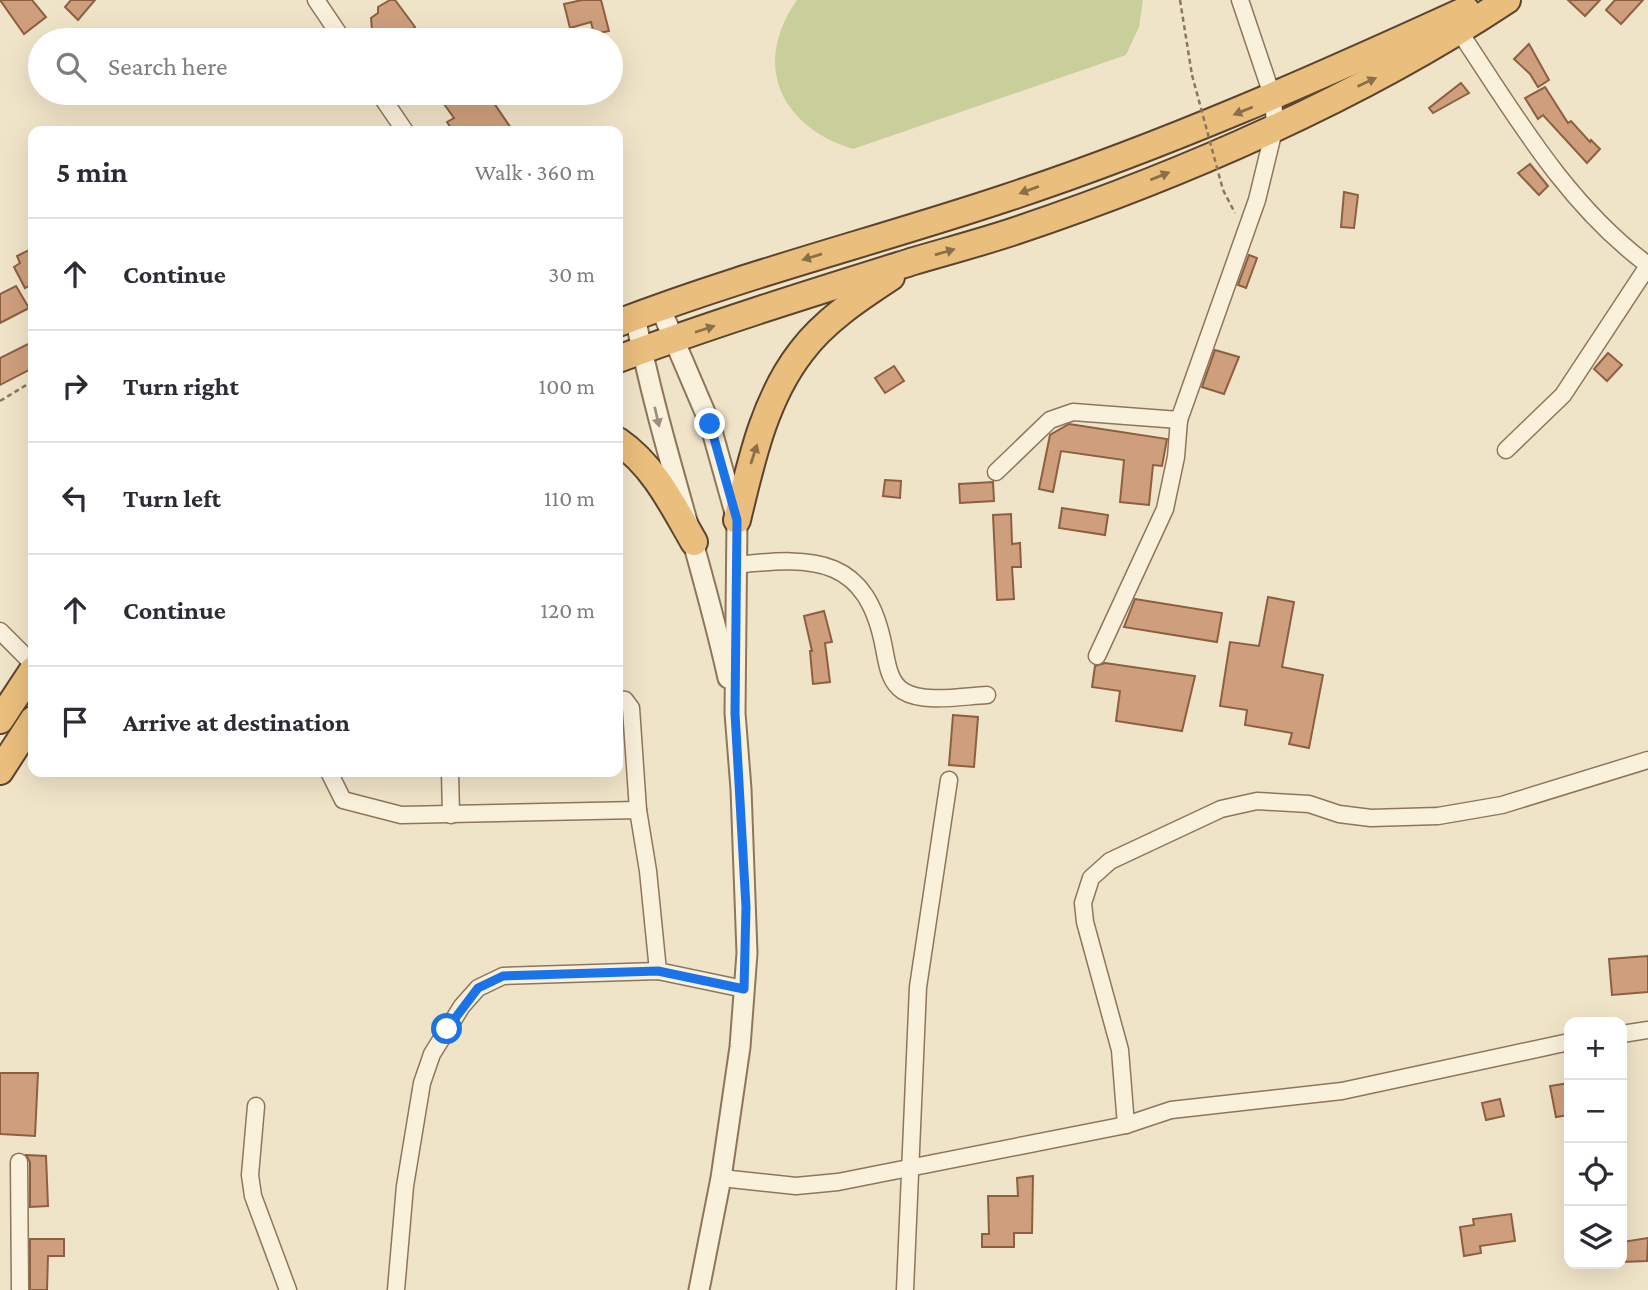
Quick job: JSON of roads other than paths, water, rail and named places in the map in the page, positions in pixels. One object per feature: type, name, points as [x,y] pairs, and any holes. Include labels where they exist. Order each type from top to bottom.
[{"type":"highway","points":[[638,315],[761,272],[1005,199],[1273,99],[1482,0]]},
{"type":"highway","points":[[630,355],[914,261],[1015,231],[1111,196],[1275,126],[1380,76],[1507,0]]},
{"type":"highway","points":[[737,520],[765,419],[782,381],[802,351],[844,311],[914,261]]},
{"type":"highway","points":[[623,444],[640,456],[661,484],[694,542]]},
{"type":"highway","points":[[0,720],[28,678]]},
{"type":"highway","points":[[0,771],[28,728]]},
{"type":"street","points":[[316,0],[336,28]]},
{"type":"street","points":[[1097,656],[1165,509],[1176,457],[1179,420],[1258,200],[1275,126],[1273,99],[1240,0]]},
{"type":"street","points":[[1459,31],[1568,189],[1601,228],[1648,266],[1563,395],[1506,450]]},
{"type":"street","points":[[387,105],[402,126]]},
{"type":"street","points":[[699,1290],[721,1178],[744,989],[746,894],[735,713],[737,520],[710,424],[674,340],[638,315],[630,355],[659,428],[694,542],[735,713]]},
{"type":"street","points":[[996,472],[1050,420],[1073,412],[1179,420]]},
{"type":"street","points":[[736,565],[796,561],[820,564],[842,572],[858,585],[873,610],[892,679],[900,690],[914,696],[987,695]]},
{"type":"street","points":[[0,631],[28,659]]},
{"type":"street","points":[[623,700],[631,708],[638,810],[649,871],[658,971]]},
{"type":"street","points":[[1126,1125],[1120,1050],[1085,922],[1083,904],[1091,878],[1110,861],[1221,809],[1258,801],[1309,804],[1339,814],[1371,818],[1438,816],[1503,805],[1648,760]]},
{"type":"street","points":[[332,777],[343,800],[401,815],[638,810]]},
{"type":"street","points":[[450,777],[451,815]]},
{"type":"street","points":[[905,1290],[908,1170],[916,1082],[918,987],[948,780]]},
{"type":"street","points":[[396,1290],[405,1185],[422,1083],[432,1054],[462,1006],[478,988],[503,976],[658,971],[744,989]]},
{"type":"street","points":[[1627,1033],[1648,1030]]},
{"type":"street","points":[[721,1178],[796,1186],[908,1170],[1126,1125],[1171,1110],[1342,1091],[1564,1043]]},
{"type":"street","points":[[257,1106],[250,1175],[253,1196],[288,1290]]},
{"type":"street","points":[[19,1162],[20,1290]]}]
